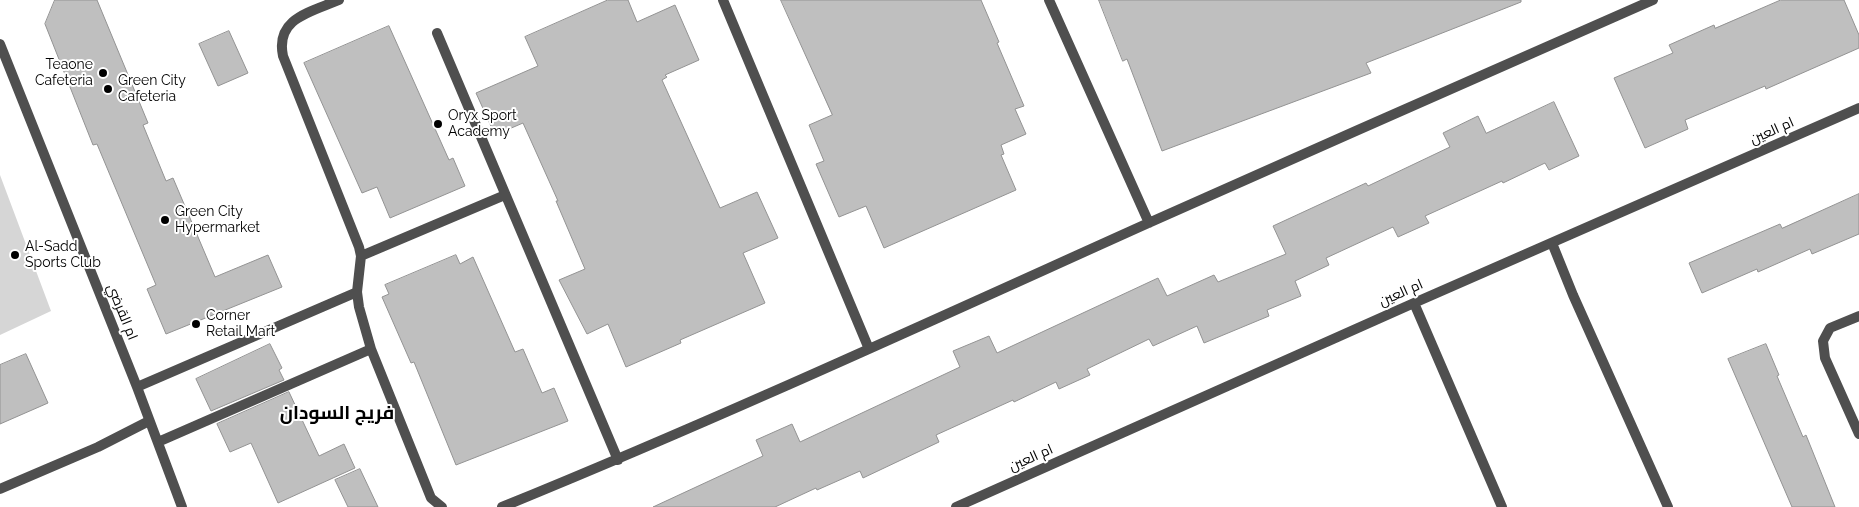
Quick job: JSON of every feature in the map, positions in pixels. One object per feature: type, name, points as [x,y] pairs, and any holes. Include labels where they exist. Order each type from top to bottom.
[{"type":"street","points":[[339,0],[294,20],[283,35],[281,46],[283,56],[359,247],[361,256],[357,292],[359,307],[371,349],[431,498],[442,507]]},
{"type":"street","points":[[723,0],[870,349]]},
{"type":"street","points":[[1049,0],[1149,223]]},
{"type":"street","points":[[502,507],[618,460],[870,349],[1149,223],[1653,0]]},
{"type":"street","points":[[437,33],[618,460]]},
{"type":"street","name":"ام القرضي","points":[[0,44],[137,387],[182,507]]},
{"type":"street","name":"ام العين","points":[[956,507],[1859,108]]},
{"type":"street","points":[[361,256],[505,195]]},
{"type":"street","points":[[1552,243],[1573,295],[1668,507]]},
{"type":"street","points":[[137,387],[357,292]]},
{"type":"street","points":[[1414,303],[1502,507]]},
{"type":"street","points":[[1859,316],[1830,328],[1823,341],[1825,358],[1859,434]]},
{"type":"street","points":[[158,442],[371,349]]},
{"type":"street","points":[[0,489],[98,447],[150,421]]},
{"type":"shaded area","name":"Al-Sadd Sports Club","points":[[0,175],[51,311],[0,335]]},
{"type":"building","points":[[55,0],[97,0],[148,123],[143,125],[166,181],[173,178],[215,277],[268,255],[282,287],[166,334],[147,289],[156,285],[97,144],[93,145],[45,24]]},
{"type":"building","points":[[608,0],[628,0],[637,22],[675,5],[699,60],[665,75],[667,77],[662,80],[720,208],[757,192],[778,238],[743,253],[765,303],[680,340],[681,343],[626,367],[608,324],[587,334],[559,280],[585,269],[556,201],[558,201],[523,123],[495,135],[476,93],[538,66],[525,37]]},
{"type":"building","points":[[781,0],[981,0],[1024,106],[1015,109],[1026,134],[1001,145],[1004,154],[1001,155],[1016,190],[884,248],[866,206],[839,217],[816,164],[824,161],[809,125],[832,115]]},
{"type":"building","points":[[1099,0],[1521,0],[1521,2],[1366,63],[1371,73],[1162,151],[1127,59],[1123,61]]},
{"type":"building","points":[[1781,0],[1844,0],[1859,35],[1859,48],[1766,89],[1765,86],[1685,120],[1688,129],[1645,148],[1614,78],[1673,53],[1669,45],[1714,25],[1715,28]]},
{"type":"building","points":[[389,26],[449,160],[453,158],[465,186],[390,218],[377,187],[362,193],[304,63]]},
{"type":"building","points":[[229,31],[248,73],[218,86],[199,44]]},
{"type":"building","points":[[1554,102],[1579,156],[1549,170],[1545,163],[1503,183],[1502,181],[1425,216],[1429,223],[1398,237],[1393,227],[1326,258],[1329,265],[1295,281],[1301,296],[1267,310],[1269,316],[1204,343],[1197,326],[1153,346],[1149,339],[1087,369],[1090,375],[1059,389],[1056,382],[936,435],[939,442],[863,478],[860,471],[817,490],[816,488],[775,507],[653,507],[763,456],[756,440],[792,424],[800,442],[960,367],[953,351],[989,336],[997,353],[1158,278],[1167,296],[1214,275],[1218,282],[1286,254],[1273,226],[1366,183],[1368,186],[1450,147],[1443,133],[1478,116],[1486,133]]},
{"type":"building","points":[[1859,194],[1859,234],[1812,254],[1810,249],[1758,272],[1757,269],[1702,293],[1689,263],[1780,224],[1782,228]]},
{"type":"building","points":[[456,255],[460,264],[473,257],[515,352],[523,349],[542,393],[554,388],[568,421],[456,465],[414,362],[411,363],[382,297],[389,294],[385,285]]},
{"type":"building","points":[[270,344],[282,368],[279,370],[284,380],[211,411],[196,379]]},
{"type":"building","points":[[1766,344],[1779,375],[1777,376],[1803,437],[1806,435],[1835,507],[1792,507],[1728,359]]},
{"type":"building","points":[[26,354],[48,403],[0,424],[0,365]]},
{"type":"building","points":[[289,392],[319,456],[344,444],[355,468],[278,503],[251,443],[230,452],[217,424]]},
{"type":"building","points":[[360,469],[378,507],[348,507],[335,480]]},
{"type":"place","name":"Teaone Cafeteria","points":[[103,73]]},
{"type":"place","name":"Green City Cafeteria","points":[[108,89]]},
{"type":"place","name":"Oryx Sport Academy","points":[[438,124]]},
{"type":"place","name":"Green City Hypermarket","points":[[165,220]]},
{"type":"place","name":"Al-Sadd Sports Club","points":[[15,255]]},
{"type":"place","name":"Corner Retail Mart","points":[[196,324]]},
{"type":"district","name":"فريج السودان","points":[[337,413]]}]
